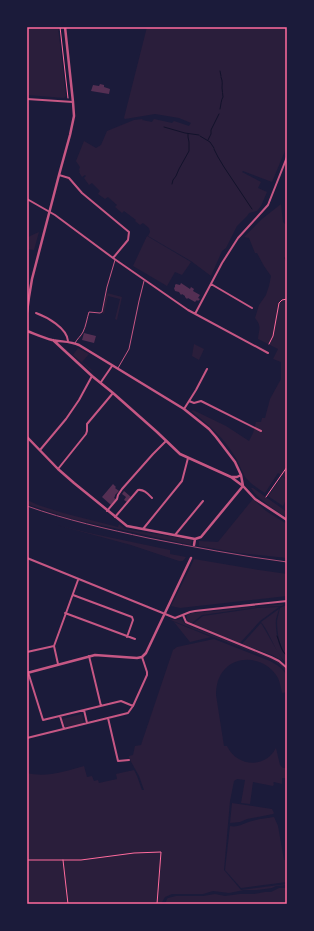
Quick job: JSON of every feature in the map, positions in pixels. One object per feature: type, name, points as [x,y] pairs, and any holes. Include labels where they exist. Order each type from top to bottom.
[{"type":"street","points":[[27,312],[31,285],[74,116],[65,27]]},
{"type":"street","points":[[27,99],[73,102]]},
{"type":"street","points":[[195,314],[222,262],[238,238],[268,205],[287,157]]},
{"type":"street","points":[[59,175],[68,178],[82,194],[129,232],[128,240],[114,259]]},
{"type":"street","points":[[27,199],[50,211],[114,259],[188,310],[268,353]]},
{"type":"street","points":[[211,284],[252,308]]},
{"type":"street","points":[[36,313],[44,316],[64,331],[68,337],[68,341]]},
{"type":"street","points":[[27,331],[54,340],[75,343],[184,409],[209,429],[216,437],[235,462],[241,475],[243,486],[200,537],[195,539],[127,526],[74,483],[27,437]]},
{"type":"street","points":[[54,340],[92,376],[101,382],[180,454],[231,477],[243,486],[255,499],[287,520]]},
{"type":"street","points":[[101,382],[112,366]]},
{"type":"street","points":[[184,409],[200,384],[207,369]]},
{"type":"street","points":[[40,450],[66,419],[79,400],[92,376]]},
{"type":"street","points":[[58,468],[86,434],[87,424],[113,393]]},
{"type":"street","points":[[189,401],[194,403],[202,401],[261,431]]},
{"type":"street","points":[[107,511],[118,499],[118,495],[122,489],[166,441]]},
{"type":"street","points":[[143,529],[182,481],[188,458]]},
{"type":"street","points":[[231,477],[241,475]]},
{"type":"street","points":[[116,517],[138,490],[144,491],[152,498]]},
{"type":"street","points":[[176,535],[203,501]]},
{"type":"street","points":[[194,545],[195,539]]},
{"type":"street","points":[[27,558],[164,615],[175,618],[196,611],[287,601]]},
{"type":"street","points":[[134,706],[120,701],[43,720],[28,673],[95,655],[136,658],[142,657],[146,653],[191,558]]},
{"type":"street","points":[[58,664],[54,646],[78,579]]},
{"type":"street","points":[[72,594],[132,617],[133,620],[127,637]]},
{"type":"street","points":[[65,613],[135,639]]},
{"type":"street","points":[[183,615],[188,624],[270,657],[279,661],[287,668]]},
{"type":"street","points":[[27,652],[54,646]]},
{"type":"street","points":[[89,656],[101,706]]},
{"type":"street","points":[[27,738],[128,713],[134,706],[147,675],[142,657]]},
{"type":"street","points":[[84,710],[87,723]]},
{"type":"street","points":[[60,716],[64,729]]},
{"type":"street","points":[[108,718],[118,761],[129,760]]},
{"type":"lane","points":[[75,343],[85,327],[88,312],[102,312],[114,259]]},
{"type":"lane","points":[[117,369],[129,349],[145,280]]},
{"type":"path","points":[[60,27],[68,102]]},
{"type":"path","points":[[269,344],[273,336],[279,303],[282,300],[287,299]]},
{"type":"path","points":[[266,497],[287,467]]},
{"type":"path","points":[[27,860],[81,860],[135,853],[161,852],[157,904]]},
{"type":"path","points":[[63,859],[68,904]]},
{"type":"shaded area","points":[[27,27],[58,27],[66,96],[64,98],[27,95]]},
{"type":"shaded area","points":[[147,27],[287,28],[287,146],[272,182],[243,171],[242,172],[261,182],[258,188],[267,192],[261,206],[257,211],[249,213],[237,226],[226,248],[222,251],[211,276],[191,261],[148,236],[150,232],[149,228],[143,223],[140,225],[124,211],[122,213],[115,207],[117,205],[108,197],[105,199],[98,194],[100,191],[92,183],[89,185],[84,178],[86,176],[85,175],[82,177],[79,172],[80,167],[76,161],[84,141],[96,148],[101,145],[107,131],[134,120],[143,119],[142,120],[152,122],[154,119],[172,123],[174,121],[189,126],[191,123],[179,118],[155,114],[124,118]]},
{"type":"shaded area","points":[[281,204],[283,222],[287,226],[287,479],[278,473],[265,493],[254,486],[245,477],[230,448],[209,426],[191,411],[193,410],[226,426],[249,441],[256,422],[261,422],[262,418],[265,418],[270,399],[281,379],[281,362],[273,359],[278,349],[258,339],[259,326],[255,318],[259,305],[266,295],[271,276],[257,253],[255,253],[249,238],[244,237],[262,219]]},
{"type":"shaded area","points":[[39,232],[34,250],[27,249],[28,237]]},
{"type":"shaded area","points":[[147,236],[191,262],[182,275],[175,272],[167,286],[133,266]]},
{"type":"shaded area","points":[[107,293],[122,297],[117,320],[115,319],[120,299],[108,296],[104,314],[102,313]]},
{"type":"shaded area","points":[[194,344],[204,349],[199,360],[192,356]]},
{"type":"shaded area","points":[[78,348],[89,354],[82,362],[93,372],[73,355]]},
{"type":"shaded area","points":[[282,476],[287,480],[285,503],[283,506],[268,496]]},
{"type":"shaded area","points":[[251,488],[287,512],[287,518],[263,501]]},
{"type":"shaded area","points":[[253,499],[266,511],[287,524],[287,558],[239,553],[199,546],[199,541],[218,542]]},
{"type":"shaded area","points":[[27,500],[63,513],[118,527],[119,524],[125,529],[192,540],[191,545],[68,518],[27,504]]},
{"type":"shaded area","points":[[57,525],[170,550],[170,554],[186,557],[183,561],[179,561],[131,545]]},
{"type":"shaded area","points":[[194,559],[287,574],[287,596],[180,608],[171,606]]},
{"type":"shaded area","points":[[284,604],[282,606],[257,607],[202,615],[192,623],[187,620],[187,615],[192,613]]},
{"type":"shaded area","points":[[287,606],[287,655],[280,644],[277,625],[280,608]]},
{"type":"shaded area","points":[[279,607],[260,621],[240,643],[193,624],[203,616],[257,608]]},
{"type":"shaded area","points":[[279,609],[276,619],[276,629],[279,645],[287,656],[287,663],[283,660],[261,622]]},
{"type":"shaded area","points":[[168,619],[181,619],[190,626],[270,658],[280,663],[287,670],[287,673],[279,664],[270,659]]},
{"type":"shaded area","points":[[174,622],[211,637],[190,642]]},
{"type":"shaded area","points":[[261,623],[283,661],[272,655],[242,644]]},
{"type":"shaded area","points":[[214,639],[270,661],[282,669],[287,676],[287,692],[282,693],[278,678],[268,666],[253,660],[238,661],[225,669],[219,678],[216,695],[224,746],[227,746],[237,758],[251,763],[265,760],[276,748],[280,765],[283,768],[287,768],[287,778],[282,778],[282,784],[274,782],[273,786],[253,782],[250,804],[241,803],[245,780],[237,779],[234,781],[230,801],[224,870],[241,890],[287,885],[229,893],[213,891],[203,894],[172,894],[165,897],[161,904],[27,904],[27,773],[41,775],[63,772],[84,766],[87,777],[92,776],[94,781],[98,780],[99,783],[117,779],[116,774],[134,770],[142,790],[144,790],[129,756],[133,755],[135,746],[141,745],[173,650],[177,647]]},
{"type":"shaded area","points":[[82,714],[84,723],[65,727],[62,719]]},
{"type":"shaded area","points":[[232,803],[272,809],[274,813],[240,822],[230,823]]},
{"type":"shaded area","points":[[274,817],[278,826],[284,860],[287,860],[287,882],[241,888],[225,870],[230,826],[238,826],[255,820]]},
{"type":"shaded area","points":[[279,888],[287,888],[287,904],[165,904],[168,898],[176,896],[203,896],[215,894],[225,896],[254,894],[271,892]]},
{"type":"building","points":[[100,84],[110,89],[109,94],[91,91],[93,85],[99,86]]},
{"type":"building","points":[[181,283],[190,289],[191,287],[194,289],[193,291],[200,295],[198,298],[200,299],[195,302],[188,298],[187,299],[179,292],[175,291],[175,285],[180,285]]},
{"type":"building","points":[[84,333],[96,336],[94,343],[82,340]]},
{"type":"building","points":[[113,484],[119,491],[115,495],[114,498],[116,499],[111,505],[102,497]]},
{"type":"building","points":[[124,491],[131,497],[127,502],[124,500],[126,497],[122,494]]},
{"type":"waterway","points":[[220,71],[221,76]]},
{"type":"waterway","points":[[220,109],[223,97],[221,77]]},
{"type":"waterway","points":[[208,140],[219,114]]},
{"type":"waterway","points":[[164,127],[199,135]]},
{"type":"waterway","points":[[172,184],[189,151],[188,134]]},
{"type":"waterway","points":[[200,136],[210,142],[214,148]]},
{"type":"waterway","points":[[214,149],[252,209]]},
{"type":"waterway","points":[[285,258],[287,263]]},
{"type":"waterway","points":[[277,636],[282,649],[287,656]]},
{"type":"railway","points":[[27,506],[102,528],[148,538],[287,562]]}]
